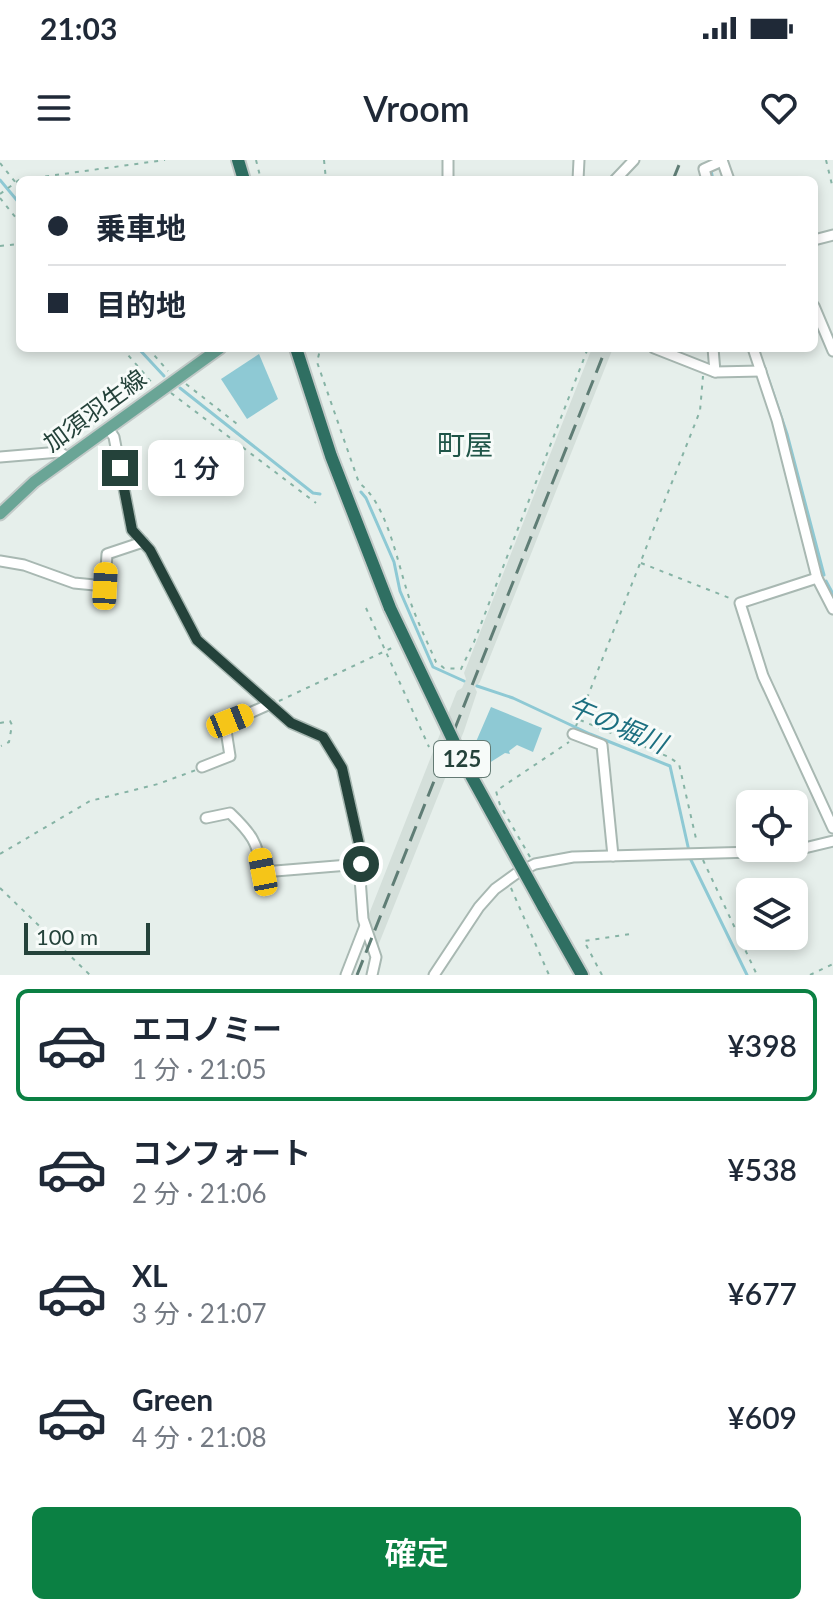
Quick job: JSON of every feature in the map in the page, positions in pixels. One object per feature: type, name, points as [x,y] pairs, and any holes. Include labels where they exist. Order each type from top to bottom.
[{"type":"highway","name":"125","points":[[297,352],[331,456],[390,608],[463,761],[582,975]]},
{"type":"main road","name":"加須羽生線","points":[[0,514],[27,488],[214,352]]},
{"type":"street","points":[[619,176],[634,160]]},
{"type":"street","points":[[706,176],[704,169],[722,161]]},
{"type":"street","points":[[818,315],[833,351]]},
{"type":"street","points":[[664,352],[715,372],[761,371]]},
{"type":"street","points":[[713,352],[715,372]]},
{"type":"street","points":[[754,352],[777,420],[817,578],[833,609]]},
{"type":"street","points":[[108,428],[114,437],[132,530],[150,550],[197,640],[291,723],[323,737],[342,768],[361,853],[365,926],[376,957],[372,975]]},
{"type":"street","points":[[0,457],[60,452],[68,458]]},
{"type":"street","points":[[0,561],[24,565],[74,583],[105,586],[107,554],[143,542]]},
{"type":"street","points":[[817,578],[740,603],[763,676],[833,828]]},
{"type":"street","points":[[202,767],[230,756],[225,724],[270,704]]},
{"type":"street","points":[[573,734],[602,745],[613,856]]},
{"type":"street","points":[[206,818],[230,813],[252,833],[263,872],[361,864]]},
{"type":"street","points":[[434,975],[479,907],[506,879],[535,864],[563,858],[792,851],[833,841]]},
{"type":"street","points":[[346,975],[365,926]]},
{"type":"path","points":[[56,176],[165,160]]},
{"type":"path","points":[[826,160],[833,189]]},
{"type":"path","points":[[0,163],[15,182],[0,196],[16,218]]},
{"type":"path","points":[[126,352],[162,389],[316,503]]},
{"type":"path","points":[[151,352],[171,375],[178,377],[241,427]]},
{"type":"path","points":[[320,352],[317,362],[359,483],[371,492],[400,565],[407,593],[436,662],[444,668],[461,669],[586,352]]},
{"type":"path","points":[[535,864],[500,805],[496,791],[570,741],[700,411],[703,368]]},
{"type":"path","points":[[639,563],[740,603]]},
{"type":"path","points":[[366,608],[429,747]]},
{"type":"path","points":[[270,704],[398,645]]},
{"type":"path","points":[[579,719],[679,764],[700,854],[757,975]]},
{"type":"path","points":[[0,723],[10,721],[12,725],[9,742],[1,746]]},
{"type":"path","points":[[0,854],[90,801],[158,784],[202,767]]},
{"type":"path","points":[[506,879],[549,975]]},
{"type":"path","points":[[0,888],[90,975]]},
{"type":"path","points":[[602,975],[584,941],[630,934]]},
{"type":"path","points":[[810,975],[833,964]]},
{"type":"shaded area","points":[[590,352],[611,352],[475,688],[477,692],[464,731],[378,946],[374,945],[367,919],[457,691],[466,679],[464,673]]},
{"type":"water","points":[[259,354],[278,399],[247,419],[221,379]]},
{"type":"water","points":[[491,707],[542,728],[533,752],[517,745],[509,751],[510,754],[505,753],[486,765],[475,744]]},
{"type":"waterway","points":[[711,170],[712,176]]},
{"type":"waterway","name":"午の堀川","points":[[0,180],[16,199]]},
{"type":"waterway","name":"午の堀川","points":[[142,352],[164,376]]},
{"type":"waterway","points":[[764,366],[787,434],[824,575]]},
{"type":"waterway","name":"午の堀川","points":[[180,388],[313,493],[320,494]]},
{"type":"waterway","name":"午の堀川","points":[[361,492],[394,562],[400,591],[433,667],[464,681]]},
{"type":"waterway","points":[[826,581],[833,594]]},
{"type":"waterway","name":"午の堀川","points":[[477,686],[513,698],[590,734],[670,766],[691,860],[747,975]]},
{"type":"railway","points":[[675,176],[681,160]]},
{"type":"railway","points":[[357,975],[604,352]]},
{"type":"district","name":"町屋","points":[[465,445]]},
{"type":"route","points":[[120,468],[132,530],[150,550],[197,640],[291,723],[323,737],[342,768],[361,864]]}]
